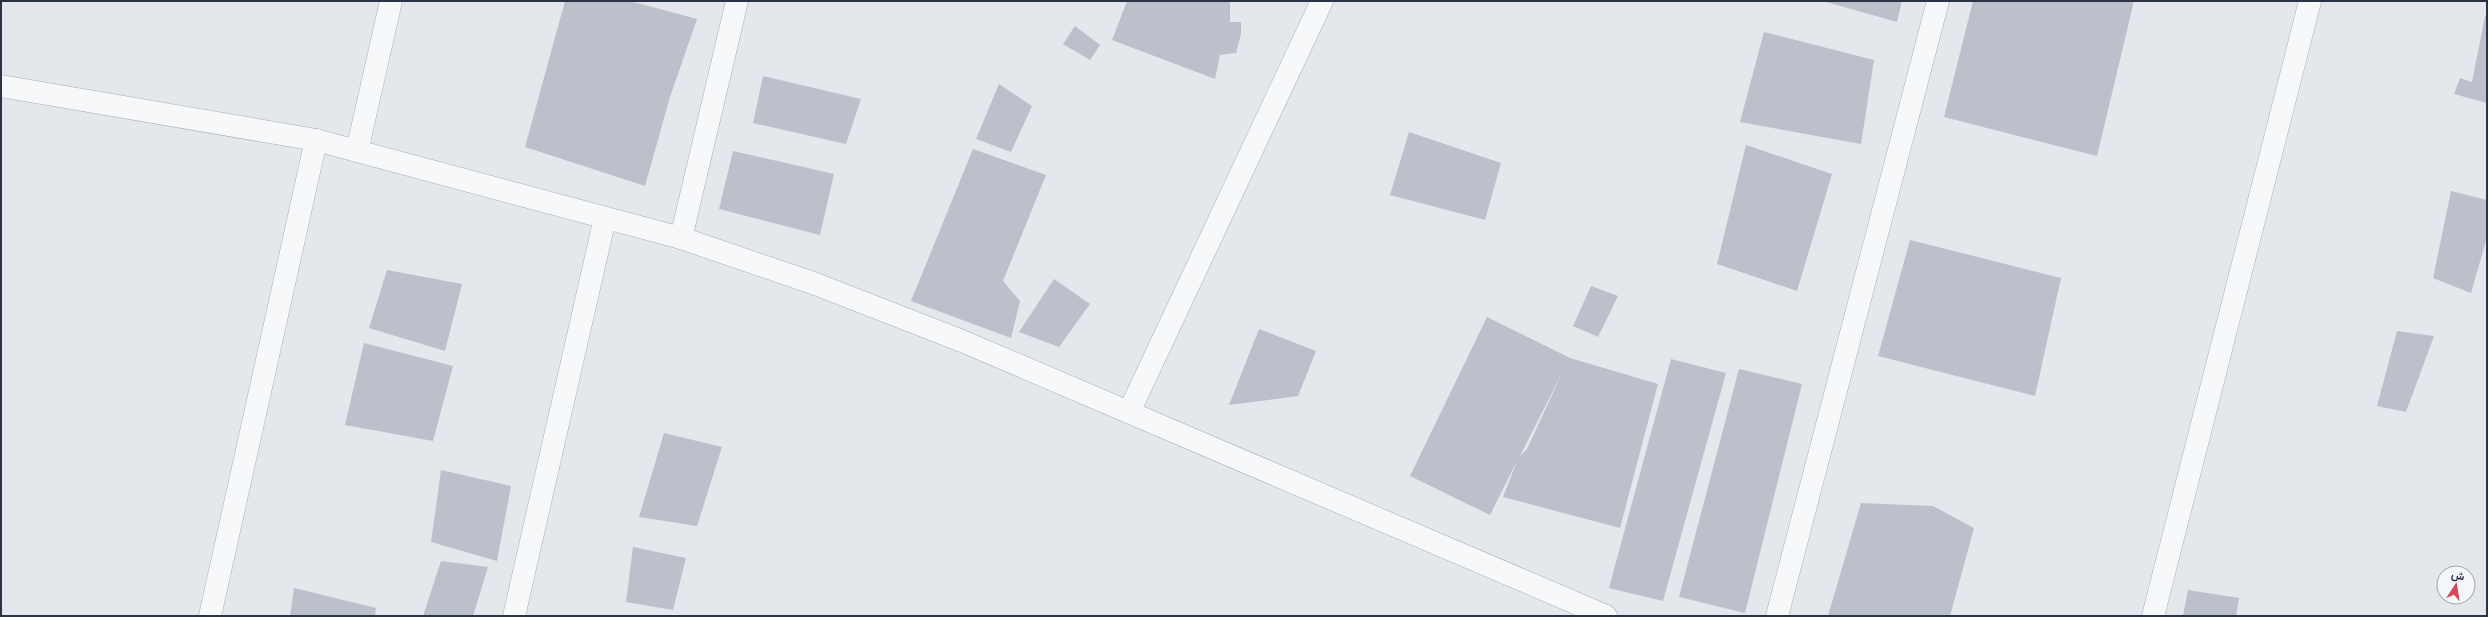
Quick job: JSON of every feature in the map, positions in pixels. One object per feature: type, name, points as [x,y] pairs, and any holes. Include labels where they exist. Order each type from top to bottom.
[{"type":"street","points":[[357,151],[391,1]]},
{"type":"street","points":[[681,238],[737,1]]},
{"type":"street","points":[[1129,412],[1322,1]]},
{"type":"street","points":[[1777,616],[1938,1]]},
{"type":"street","points":[[2153,616],[2310,1]]},
{"type":"street","points":[[1,86],[316,140],[681,238],[813,283],[962,341],[1606,616]]},
{"type":"street","points":[[210,616],[316,140]]},
{"type":"street","points":[[514,616],[605,218]]},
{"type":"building","points":[[565,1],[630,1],[697,19],[670,97],[645,186],[525,147]]},
{"type":"building","points":[[1127,1],[1230,1],[1230,22],[1241,22],[1241,34],[1236,53],[1220,55],[1215,79],[1112,40]]},
{"type":"building","points":[[1823,1],[1902,1],[1897,22]]},
{"type":"building","points":[[1973,1],[2134,1],[2097,156],[1944,117]]},
{"type":"building","points":[[2485,16],[2487,16],[2487,103],[2454,94],[2460,78],[2472,82]]},
{"type":"building","points":[[1075,26],[1100,45],[1090,60],[1063,44]]},
{"type":"building","points":[[1764,32],[1874,60],[1861,144],[1740,122]]},
{"type":"building","points":[[763,76],[861,99],[846,144],[753,123]]},
{"type":"building","points":[[999,84],[1032,106],[1011,152],[976,139]]},
{"type":"building","points":[[1409,132],[1501,163],[1485,220],[1390,195]]},
{"type":"building","points":[[1746,145],[1832,174],[1797,291],[1717,264]]},
{"type":"building","points":[[973,149],[1046,175],[1003,281],[1020,301],[1011,338],[911,301]]},
{"type":"building","points":[[733,151],[834,174],[820,235],[719,209]]},
{"type":"building","points":[[2451,191],[2487,200],[2487,237],[2471,293],[2433,278]]},
{"type":"building","points":[[1910,240],[2061,278],[2035,396],[1878,356]]},
{"type":"building","points":[[387,270],[462,284],[445,351],[369,328]]},
{"type":"building","points":[[1054,279],[1090,304],[1059,347],[1019,332]]},
{"type":"building","points":[[1591,286],[1618,296],[1598,337],[1573,326]]},
{"type":"building","points":[[1487,317],[1570,358],[1658,384],[1620,528],[1503,497],[1517,461],[1490,515],[1410,476]],"holes":[[[1563,371],[1527,449],[1520,456]]]},
{"type":"building","points":[[1259,329],[1316,351],[1298,396],[1229,405]]},
{"type":"building","points":[[2397,331],[2434,336],[2406,412],[2377,406]]},
{"type":"building","points":[[364,343],[453,366],[433,441],[345,425]]},
{"type":"building","points":[[1671,359],[1726,373],[1663,601],[1609,588]]},
{"type":"building","points":[[1739,369],[1802,384],[1745,613],[1679,597]]},
{"type":"building","points":[[664,433],[722,447],[697,526],[639,517]]},
{"type":"building","points":[[441,470],[511,486],[497,561],[431,542]]},
{"type":"building","points":[[1861,503],[1933,506],[1974,528],[1950,616],[1828,616]]},
{"type":"building","points":[[633,547],[686,558],[673,610],[626,602]]},
{"type":"building","points":[[441,561],[488,567],[473,616],[423,616]]},
{"type":"building","points":[[294,588],[376,608],[375,616],[290,616]]},
{"type":"building","points":[[2188,590],[2239,598],[2236,616],[2183,616]]}]
